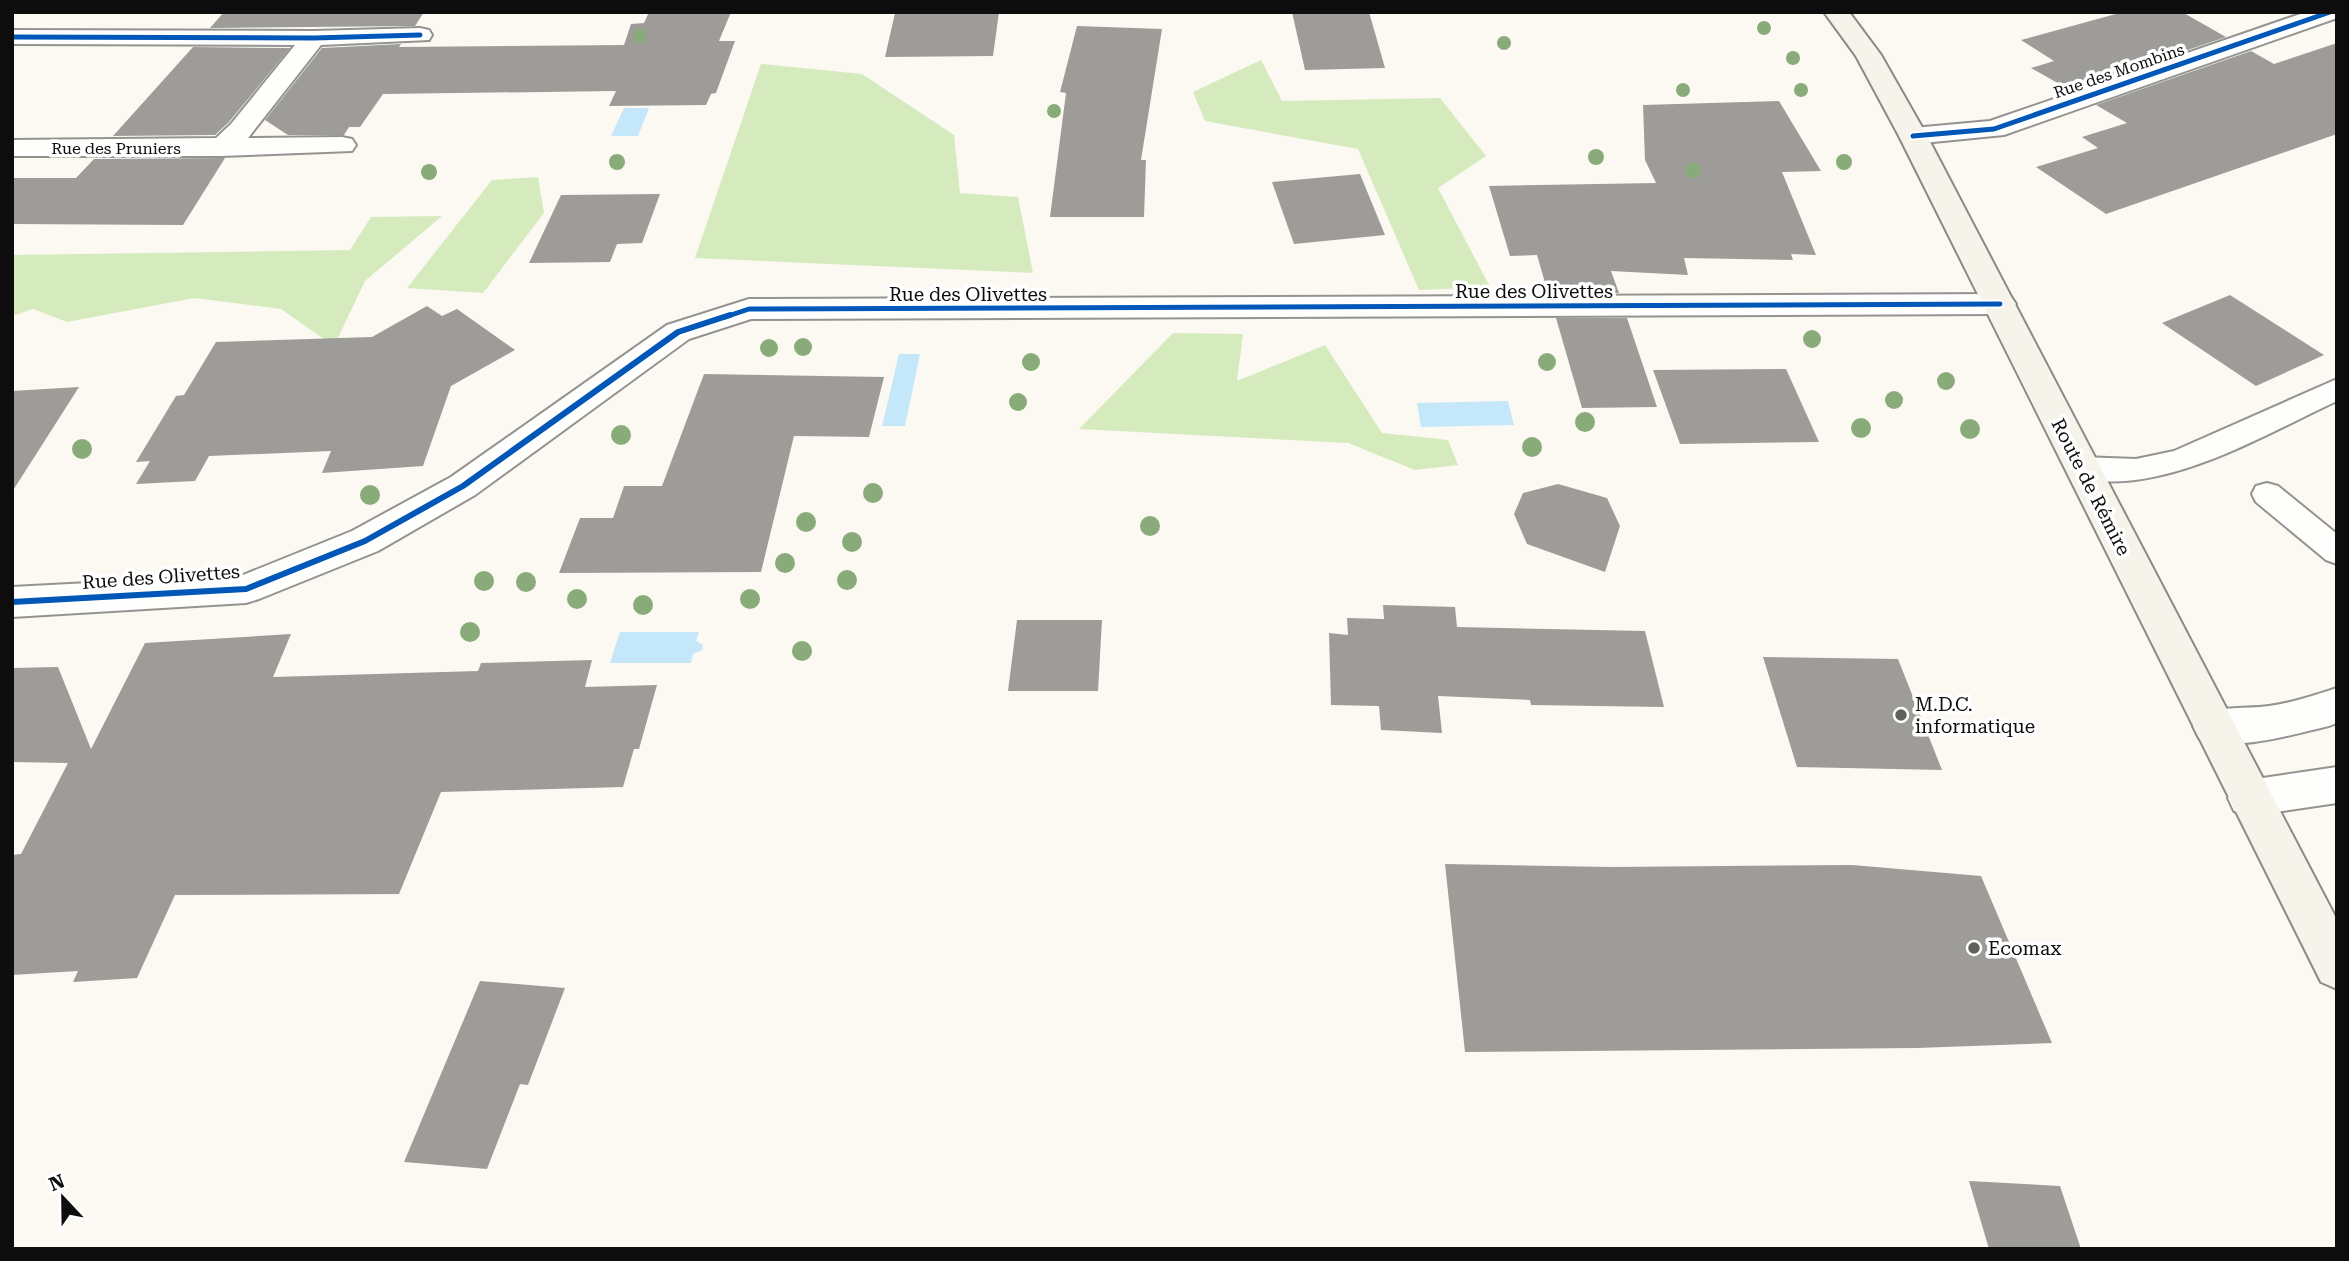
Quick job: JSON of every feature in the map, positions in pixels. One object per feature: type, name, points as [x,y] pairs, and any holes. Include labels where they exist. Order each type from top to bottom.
[{"type":"main road","name":"Route de Rémire","points":[[1838,12],[1868,55],[1913,136],[2337,967]]},
{"type":"street","name":"Rue des Mombins","points":[[1913,136],[1994,129],[2330,12]]},
{"type":"street","points":[[12,37],[314,38],[420,35]]},
{"type":"street","points":[[221,148],[241,130],[314,38]]},
{"type":"street","name":"Rue des Pruniers","points":[[12,148],[342,145]]},
{"type":"street","name":"Rue des Olivettes","points":[[12,602],[246,589],[365,541],[463,486],[678,332],[749,309],[2000,304]]},
{"type":"street","points":[[2213,726],[2268,723],[2329,709],[2337,704]]},
{"type":"street","points":[[2249,798],[2337,785]]},
{"type":"lane","points":[[2081,468],[2136,470],[2182,460],[2337,389]]},
{"type":"lane","points":[[2267,494],[2337,552]]},
{"type":"green space","points":[[1261,60],[1282,101],[1440,98],[1486,156],[1438,188],[1490,287],[1419,290],[1358,149],[1205,121],[1193,92]]},
{"type":"green space","points":[[761,64],[862,74],[954,135],[960,193],[1018,197],[1033,273],[695,258]]},
{"type":"green space","points":[[538,177],[544,213],[483,293],[407,288],[492,180]]},
{"type":"green space","points":[[442,216],[365,281],[334,346],[281,309],[194,298],[67,322],[33,309],[12,316],[12,255],[350,250],[371,217]]},
{"type":"green space","points":[[1173,333],[1243,334],[1237,381],[1325,345],[1382,433],[1448,440],[1458,465],[1415,470],[1348,443],[1079,429]]},
{"type":"water","points":[[624,108],[649,108],[638,136],[611,136]]},
{"type":"water","points":[[899,354],[920,354],[905,426],[882,426]]},
{"type":"water","points":[[1508,401],[1514,425],[1421,427],[1417,403]]},
{"type":"water","points":[[620,632],[699,632],[696,641],[703,645],[702,650],[693,654],[691,663],[610,663]]},
{"type":"building","points":[[224,12],[424,12],[415,26],[210,28]]},
{"type":"building","points":[[649,12],[731,12],[719,41],[735,41],[716,93],[711,94],[706,105],[609,106],[616,91],[383,94],[360,127],[349,127],[344,135],[288,135],[265,120],[322,48],[401,44],[399,47],[624,45],[631,24],[644,23]]},
{"type":"building","points":[[999,12],[993,56],[885,57],[895,13]]},
{"type":"building","points":[[1292,12],[1369,12],[1385,68],[1305,70]]},
{"type":"building","points":[[2123,12],[2182,12],[2226,37],[2070,90],[2031,68],[2054,61],[2021,40]]},
{"type":"building","points":[[1077,26],[1162,29],[1141,160],[1146,160],[1144,217],[1050,217],[1066,93],[1060,92]]},
{"type":"building","points":[[2337,43],[2337,134],[2106,214],[2036,167],[2098,148],[2082,137],[2127,123],[2096,105],[2251,51],[2274,64]]},
{"type":"building","points":[[193,47],[290,48],[229,122],[215,135],[113,136]]},
{"type":"building","points":[[1779,101],[1821,171],[1782,172],[1816,255],[1791,254],[1793,260],[1684,258],[1688,275],[1611,271],[1619,293],[1548,293],[1537,255],[1510,256],[1489,186],[1656,183],[1645,160],[1643,105]]},
{"type":"building","points":[[225,158],[183,225],[12,224],[12,178],[76,178],[94,159]]},
{"type":"building","points":[[1360,174],[1385,235],[1294,244],[1272,182]]},
{"type":"building","points":[[660,194],[642,243],[617,244],[610,262],[529,263],[561,195]]},
{"type":"building","points":[[2230,295],[2324,355],[2256,386],[2162,323]]},
{"type":"building","points":[[427,306],[442,316],[457,309],[515,350],[451,386],[423,466],[322,473],[331,451],[209,456],[195,481],[136,484],[150,461],[136,462],[176,396],[184,395],[216,342],[372,337]]},
{"type":"building","points":[[1556,318],[1627,318],[1657,407],[1582,408]]},
{"type":"building","points":[[1786,369],[1819,442],[1680,444],[1653,370]]},
{"type":"building","points":[[704,374],[884,377],[869,437],[794,436],[761,572],[559,573],[580,518],[613,518],[624,486],[662,486]]},
{"type":"building","points":[[79,387],[12,492],[12,391]]},
{"type":"building","points":[[1558,484],[1607,498],[1620,526],[1605,572],[1527,544],[1514,514],[1523,493]]},
{"type":"building","points":[[1383,605],[1455,607],[1457,627],[1645,631],[1664,707],[1531,705],[1530,700],[1438,696],[1442,733],[1381,730],[1379,706],[1331,705],[1329,633],[1348,635],[1347,618],[1384,619]]},
{"type":"building","points":[[1017,620],[1102,620],[1098,691],[1008,691]]},
{"type":"building","points":[[291,634],[273,677],[478,671],[481,663],[592,660],[585,687],[657,685],[639,749],[634,749],[623,787],[441,792],[399,894],[175,895],[137,978],[73,982],[78,971],[12,975],[12,855],[21,854],[68,763],[12,762],[12,668],[58,667],[91,749],[145,643]]},
{"type":"building","points":[[1763,657],[1898,659],[1942,770],[1797,767]]},
{"type":"building","points":[[1445,864],[1611,867],[1852,865],[1981,876],[2052,1043],[1917,1048],[1465,1052]]},
{"type":"building","points":[[480,981],[565,988],[528,1085],[520,1084],[487,1169],[404,1162]]},
{"type":"building","points":[[1969,1181],[2060,1186],[2081,1249],[1989,1249]]},
{"type":"cycle path","points":[[1913,136],[1994,129],[2330,12]]},
{"type":"cycle path","points":[[12,37],[314,38],[420,35]]},
{"type":"cycle path","points":[[12,602],[246,589],[365,541],[463,486],[678,332],[749,309],[2000,304]]},
{"type":"place","name":"M.D.C. informatique","points":[[1901,715]]},
{"type":"place","name":"Ecomax","points":[[1974,948]]}]
